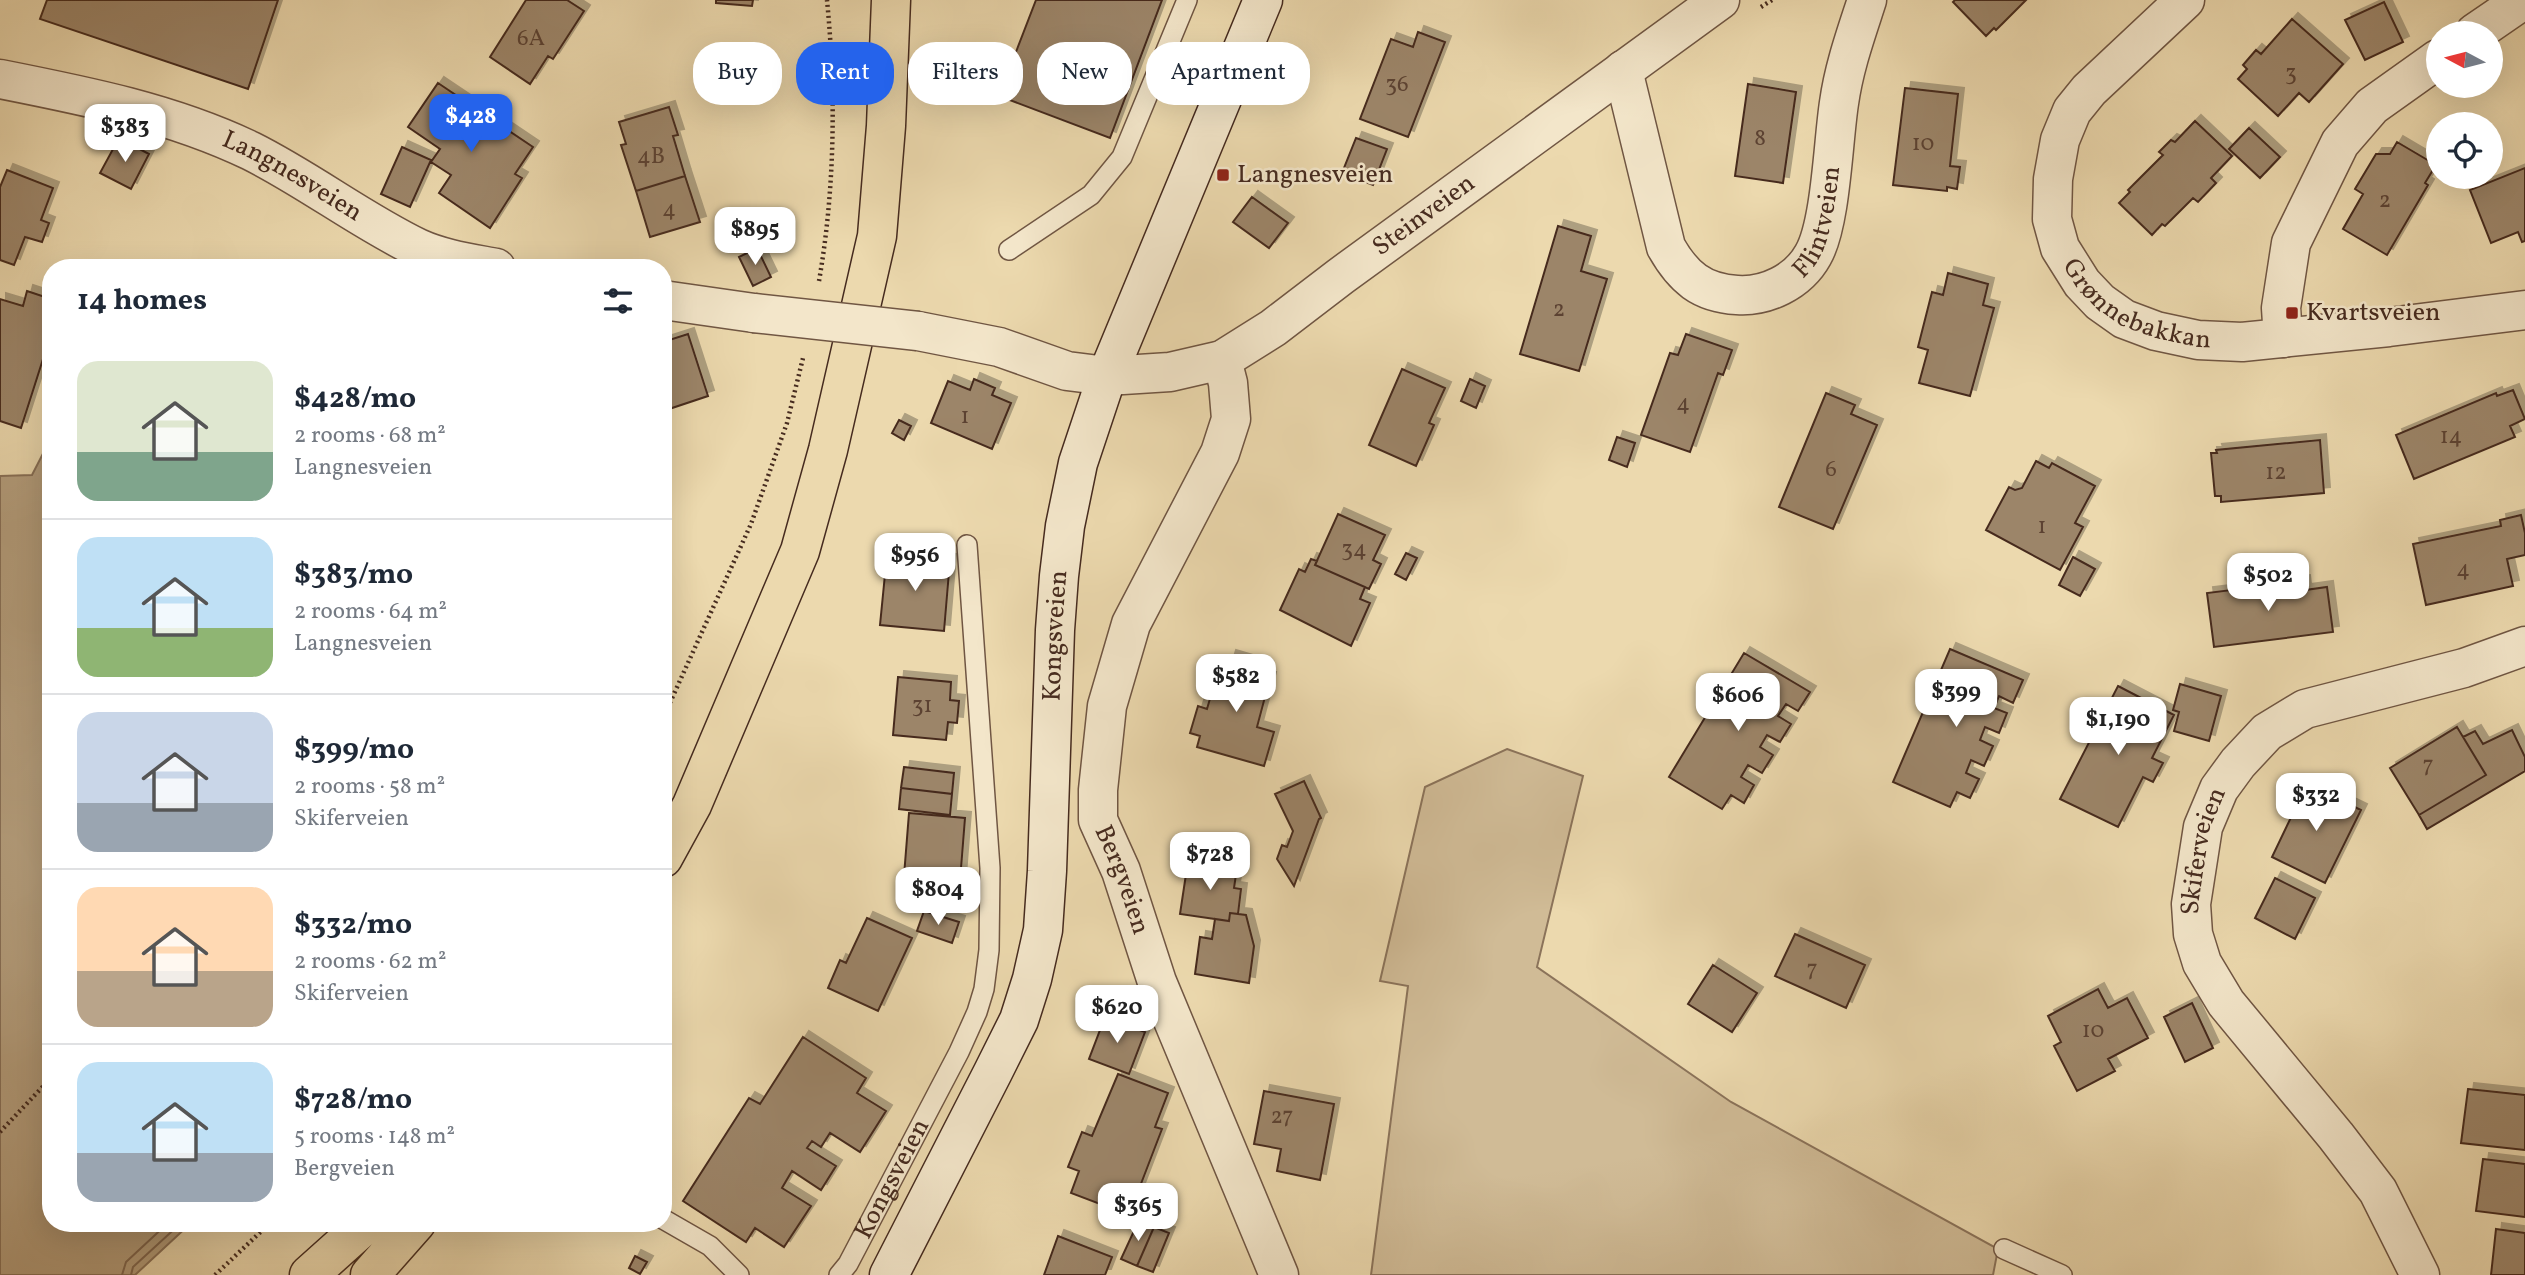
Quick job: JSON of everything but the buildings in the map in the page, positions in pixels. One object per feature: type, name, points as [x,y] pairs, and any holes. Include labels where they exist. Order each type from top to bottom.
[{"type":"highway","points":[[672,842],[692,805],[800,551],[824,462],[877,236],[886,126],[891,0]]},
{"type":"highway","points":[[309,1275],[357,1232]]},
{"type":"highway","points":[[370,1275],[408,1232]]},
{"type":"street","name":"Kongsveien","points":[[888,1275],[1019,1020],[1032,979],[1043,930],[1052,792],[1055,630],[1062,551],[1078,463],[1107,376],[1263,0]]},
{"type":"street","name":"Steinveien","points":[[1107,376],[1170,372],[1222,360],[1273,328],[1340,275],[1720,0]]},
{"type":"street","name":"Flintveien","points":[[1623,70],[1666,247],[1679,269],[1702,287],[1724,295],[1750,296],[1763,293],[1775,289],[1798,274],[1814,255],[1824,222],[1839,101],[1847,60],[1867,0]]},
{"type":"street","name":"Grønnebakkan","points":[[2185,0],[2089,90],[2072,111],[2060,140],[2053,179],[2052,219],[2060,248],[2082,283],[2101,302],[2124,319],[2156,331],[2199,340],[2242,342],[2525,310]]},
{"type":"street","points":[[2492,21],[2523,0]]},
{"type":"street","points":[[2283,338],[2281,308],[2291,243],[2340,143],[2372,106],[2426,68]]},
{"type":"street","name":"Langnesveien","points":[[0,79],[131,107],[191,126],[252,152],[420,249],[453,259]]},
{"type":"street","points":[[672,301],[918,331],[999,347],[1067,371],[1107,376]]},
{"type":"street","name":"Bergveien","points":[[1222,360],[1231,419],[1220,453],[1131,624],[1107,706],[1098,790],[1098,820],[1121,871],[1157,982],[1279,1275]]},
{"type":"street","name":"Skiferveien","points":[[2420,1275],[2378,1191],[2226,1003],[2202,963],[2193,934],[2191,904],[2203,827],[2219,789],[2238,763],[2267,732],[2305,709],[2464,668],[2525,646]]},
{"type":"lane","points":[[1009,250],[1091,195],[1122,157],[1186,0]]},
{"type":"lane","name":"Kongsveien","points":[[839,1275],[848,1264],[959,1052],[984,989],[989,950],[990,868],[967,545]]},
{"type":"lane","points":[[672,1224],[710,1246],[739,1275]]},
{"type":"lane","points":[[2004,1249],[2062,1275]]},
{"type":"path","points":[[817,289],[828,215],[832,133],[833,83],[827,0]]},
{"type":"path","points":[[672,698],[751,524],[787,423],[805,351]]},
{"type":"path","points":[[0,1132],[42,1088]]},
{"type":"path","points":[[215,1275],[260,1232]]},
{"type":"shaded area","points":[[1507,749],[1583,776],[1537,967],[1731,1102],[1998,1249],[1993,1275],[1371,1275],[1408,986],[1380,981],[1425,787]]},
{"type":"water","points":[[42,456],[42,1232],[181,1232],[135,1275],[0,1275],[0,476],[32,475]]},
{"type":"place","name":"Langnesveien","points":[[1223,175]]},
{"type":"place","name":"Kvartsveien","points":[[2292,313]]}]
